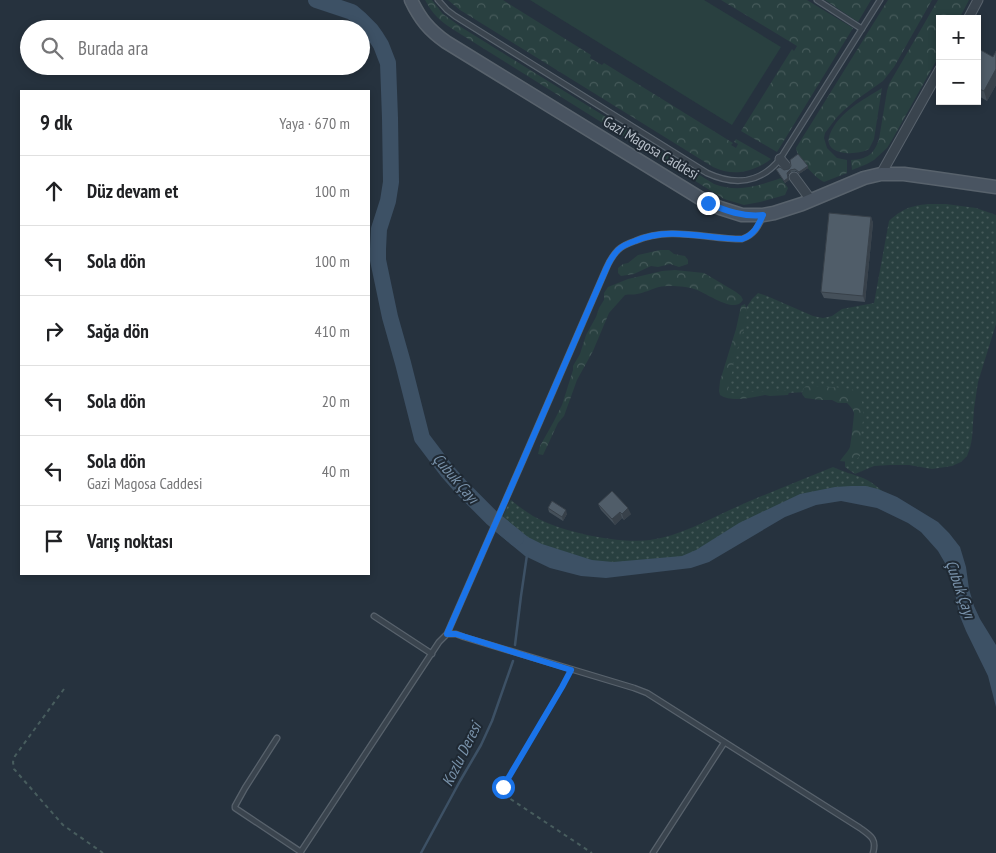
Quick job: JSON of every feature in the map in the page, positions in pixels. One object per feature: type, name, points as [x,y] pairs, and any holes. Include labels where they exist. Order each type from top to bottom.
[{"type":"street","name":"Gazi Magosa Caddesi","points":[[411,0],[428,28],[446,42],[708,203],[720,208],[752,216],[774,213],[864,178],[881,174],[904,174],[996,187]]},
{"type":"street","points":[[970,15],[978,0]]},
{"type":"street","points":[[881,174],[936,76]]},
{"type":"street","points":[[794,177],[811,200]]},
{"type":"lane","points":[[438,0],[446,10],[455,16],[712,175],[733,180],[752,179],[783,162],[880,0]]},
{"type":"lane","points":[[817,0],[862,29]]},
{"type":"lane","points":[[276,738],[235,808],[300,853],[439,642],[447,634],[606,269],[614,255],[626,244],[651,235],[677,234],[742,239],[754,233],[763,215]]},
{"type":"lane","points":[[374,616],[432,654]]},
{"type":"lane","points":[[447,634],[456,634],[647,693],[871,836],[875,845],[873,853]]},
{"type":"lane","points":[[653,853],[724,743]]},
{"type":"path","points":[[571,670],[503,787],[502,792],[592,853]]},
{"type":"path","points":[[64,689],[15,756],[13,762],[14,769],[63,825],[104,853]]},
{"type":"green space","points":[[425,0],[432,0],[443,14],[461,27],[714,184],[723,187],[740,188],[756,186],[781,178],[788,188],[785,195],[744,205],[724,199],[449,27],[434,14]]},
{"type":"green space","points":[[448,0],[503,0],[591,55],[590,58],[602,65],[604,63],[733,143],[731,145],[736,148],[738,144],[734,142],[736,139],[771,159],[758,167],[743,172],[728,172],[713,167],[460,10]]},
{"type":"green space","points":[[530,0],[704,0],[781,47],[732,125]]},
{"type":"green space","points":[[721,0],[807,0],[853,28],[777,152],[741,131],[792,49],[794,51],[797,46]]},
{"type":"green space","points":[[825,0],[871,0],[858,22]]},
{"type":"green space","points":[[888,0],[932,0],[894,67],[883,81],[843,111],[825,133],[824,138],[827,148],[837,158],[847,160],[847,173],[824,182],[807,167],[796,148]]},
{"type":"green space","points":[[938,0],[969,0],[961,15],[936,15],[936,61],[887,148],[874,160],[852,170],[851,160],[870,155],[879,139],[889,84]]},
{"type":"green space","points":[[882,88],[874,139],[869,149],[857,153],[849,153],[835,150],[831,147],[829,141],[830,134],[839,119],[852,107]]},
{"type":"green space","points":[[928,204],[976,208],[996,215],[996,324],[978,382],[970,448],[967,456],[961,462],[952,466],[932,469],[909,465],[874,466],[855,474],[845,467],[845,461],[857,455],[855,394],[848,390],[726,396],[725,390],[746,308],[758,293],[813,316],[823,318],[832,316],[842,309],[874,303],[889,221],[907,209]]},
{"type":"green space","points":[[669,250],[674,254],[685,256],[688,264],[679,267],[670,264],[658,267],[651,266],[634,274],[621,276],[618,273],[618,268],[638,255]]},
{"type":"green space","points":[[675,270],[704,273],[736,292],[743,300],[739,304],[727,304],[694,289],[676,286],[662,286],[640,293],[625,295],[609,313],[593,351],[577,380],[564,416],[558,423],[543,455],[538,454],[540,446],[562,405],[573,366],[604,300],[604,293],[608,287],[628,279]]},
{"type":"green space","points":[[745,304],[745,325],[728,385],[729,392],[735,394],[790,390],[788,395],[765,395],[731,399],[720,395],[720,381],[741,306]]},
{"type":"green space","points":[[806,386],[847,389],[856,391],[859,394],[864,416],[861,433],[862,450],[856,460],[850,462],[840,461],[850,447],[854,413],[852,409],[847,403],[805,398],[802,394]]},
{"type":"green space","points":[[833,467],[867,480],[889,497],[835,489],[691,555],[670,560],[592,564],[537,548],[503,517],[511,500],[533,516],[574,532],[622,540],[650,540],[692,528],[757,498]]},
{"type":"water","points":[[851,486],[866,486],[897,497],[938,522],[960,547],[974,606],[996,645],[996,707],[988,676],[959,614],[955,593],[945,563],[938,551],[921,532],[908,523],[877,508],[841,501],[816,505],[785,517],[709,562],[691,568],[606,578],[581,576],[550,568],[525,556],[496,532],[503,517],[528,537],[542,544],[592,560],[613,562],[682,556],[696,550],[739,523],[800,494]]},
{"type":"building","points":[[981,50],[993,57],[996,51],[996,69],[984,91],[981,90]]},
{"type":"building","points":[[798,154],[808,166],[799,172],[795,169],[790,170],[787,173],[788,178],[784,181],[776,169],[780,167],[784,170],[789,169],[791,166],[790,160]]},
{"type":"building","points":[[829,213],[871,217],[863,296],[821,292]]},
{"type":"building","points":[[612,491],[628,508],[622,514],[620,512],[612,519],[598,504]]},
{"type":"building","points":[[552,501],[566,510],[562,517],[548,508]]},
{"type":"waterway","name":"Çubuk Çayı","points":[[316,0],[352,12],[361,20]]},
{"type":"waterway","name":"Çubuk Çayı","points":[[370,29],[381,45],[388,63],[390,118],[391,182],[388,201],[379,229],[378,260],[390,317],[422,438],[461,487],[492,518],[516,538]]},
{"type":"waterway","name":"Kozlu Deresi","points":[[515,645],[527,555]]},
{"type":"waterway","name":"Kozlu Deresi","points":[[421,853],[481,745],[492,721],[513,661]]},
{"type":"route","points":[[503,787],[571,670],[456,634],[447,634],[606,269],[614,255],[626,244],[651,235],[697,234],[742,239],[754,233],[763,215],[752,216],[732,213],[708,203]]}]
